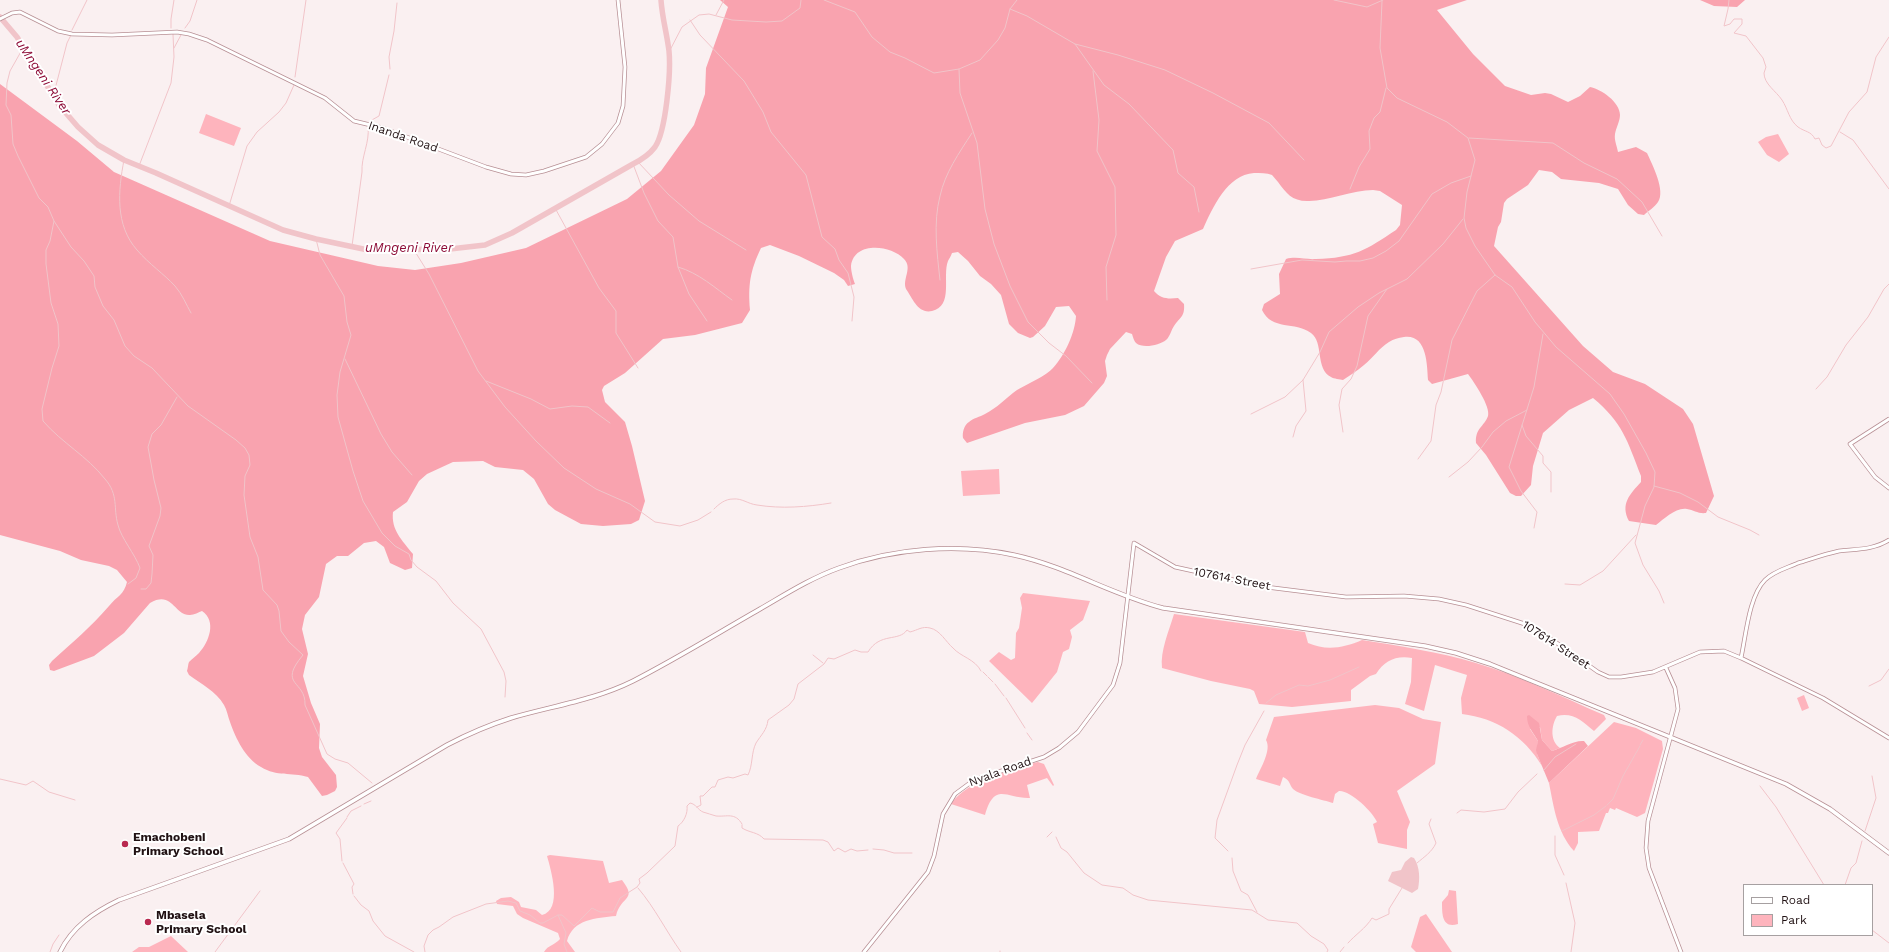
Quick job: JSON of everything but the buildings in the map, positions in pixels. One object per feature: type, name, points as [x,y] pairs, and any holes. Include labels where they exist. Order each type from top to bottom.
[{"type":"main road","points":[[60,952],[78,927],[89,917],[114,902],[288,839],[447,745],[474,732],[513,718],[596,696],[632,682],[795,588],[840,568],[889,555],[936,549],[978,550],[1013,555],[1085,578],[1128,597],[1163,608],[1417,644],[1456,653],[1490,664],[1786,784],[1810,797],[1846,820],[1889,853]]},
{"type":"street","name":"Inanda Road","points":[[0,19],[16,12],[22,13],[53,29],[72,34],[112,35],[177,32],[189,34],[207,40],[325,98],[354,121],[383,128],[486,167],[521,175],[544,171],[586,157],[602,144],[618,123],[623,106],[625,67],[618,0]]},
{"type":"street","points":[[1889,419],[1850,444],[1875,477],[1889,488]]},
{"type":"street","points":[[1741,658],[1754,598],[1760,587],[1767,579],[1782,570],[1822,555],[1839,551],[1868,549],[1889,540]]},
{"type":"street","name":"107614 Street","points":[[1134,543],[1175,567],[1266,587],[1346,597],[1404,596],[1439,599],[1466,605],[1528,625],[1606,676],[1626,676],[1666,668],[1707,651],[1724,652],[1741,658],[1823,698],[1889,738]]},
{"type":"street","name":"Nyala Road","points":[[864,952],[928,872],[934,856],[942,814],[954,794],[974,780],[1044,757],[1078,732],[1103,701],[1113,685],[1120,663],[1134,543]]},
{"type":"street","points":[[1666,668],[1675,688],[1678,709],[1648,821],[1646,848],[1649,868],[1681,952]]},
{"type":"green space","points":[[206,114],[241,128],[234,146],[199,133]]},
{"type":"green space","points":[[1778,134],[1789,154],[1779,162],[1767,155],[1758,142],[1766,137]]},
{"type":"green space","points":[[999,469],[1000,494],[963,496],[961,471]]},
{"type":"green space","points":[[1023,593],[1090,601],[1083,620],[1070,630],[1072,637],[1069,649],[1063,652],[1057,672],[1032,703],[989,661],[999,652],[1011,660],[1015,658],[1016,633],[1019,628],[1022,608],[1020,598]]},
{"type":"green space","points":[[1174,614],[1305,632],[1308,643],[1328,648],[1342,647],[1362,640],[1448,656],[1476,663],[1525,680],[1604,715],[1606,719],[1594,731],[1573,716],[1557,716],[1552,733],[1554,741],[1560,748],[1552,751],[1542,740],[1540,727],[1530,729],[1538,741],[1537,754],[1542,766],[1527,746],[1508,730],[1498,724],[1474,716],[1462,714],[1461,698],[1467,675],[1435,665],[1424,711],[1405,704],[1411,682],[1412,658],[1406,657],[1396,658],[1387,662],[1376,674],[1370,676],[1351,690],[1351,701],[1292,707],[1259,704],[1254,691],[1250,689],[1211,681],[1162,668],[1162,655]]},
{"type":"green space","points":[[1804,695],[1809,708],[1802,711],[1797,698]]},
{"type":"green space","points":[[1375,705],[1399,708],[1423,719],[1441,722],[1435,764],[1397,791],[1410,822],[1407,830],[1407,849],[1378,843],[1373,824],[1377,822],[1375,818],[1361,802],[1349,794],[1339,791],[1335,794],[1333,803],[1296,791],[1287,779],[1283,777],[1280,786],[1256,779],[1267,754],[1268,749],[1266,740],[1274,717]]},
{"type":"green space","points":[[1614,722],[1636,728],[1662,741],[1663,749],[1645,813],[1637,817],[1616,808],[1615,810],[1610,808],[1608,813],[1606,813],[1599,831],[1578,832],[1578,843],[1574,851],[1568,844],[1560,828],[1549,783]]},
{"type":"green space","points":[[1038,762],[1044,764],[1054,785],[1053,786],[1047,778],[1027,785],[1030,798],[1002,794],[997,795],[993,798],[985,815],[951,804],[958,796],[978,782],[1015,768]]},
{"type":"green space","points":[[550,855],[603,861],[609,883],[622,880],[629,892],[627,898],[618,909],[616,916],[586,921],[574,928],[567,941],[575,952],[544,952],[547,948],[560,939],[558,933],[523,918],[517,914],[513,906],[497,904],[496,901],[501,898],[511,897],[519,902],[521,907],[536,910],[542,915],[548,912],[552,906],[554,898],[553,880],[547,856]]},
{"type":"green space","points":[[1449,890],[1456,891],[1458,924],[1453,925],[1446,922],[1442,911],[1442,902],[1448,895]]},
{"type":"green space","points":[[1426,914],[1452,952],[1416,952],[1411,947],[1420,917]]},
{"type":"green space","points":[[171,936],[188,952],[132,952],[139,947],[149,947]]},
{"type":"shaded area","points":[[720,0],[1467,0],[1437,10],[1473,54],[1505,86],[1531,95],[1545,93],[1551,94],[1568,102],[1580,96],[1590,87],[1599,90],[1617,105],[1619,110],[1620,117],[1615,136],[1618,152],[1636,147],[1647,153],[1655,170],[1659,185],[1660,197],[1658,202],[1644,215],[1638,214],[1628,205],[1618,189],[1599,183],[1561,179],[1552,172],[1539,170],[1528,185],[1507,199],[1504,203],[1501,222],[1498,227],[1494,246],[1583,346],[1613,372],[1645,384],[1683,409],[1693,424],[1714,496],[1706,513],[1683,509],[1670,514],[1656,525],[1629,521],[1626,515],[1626,504],[1630,495],[1641,482],[1641,476],[1628,442],[1618,424],[1593,398],[1569,410],[1543,433],[1533,466],[1531,485],[1521,496],[1516,496],[1510,493],[1486,455],[1476,443],[1478,431],[1488,416],[1485,401],[1478,388],[1468,374],[1432,384],[1428,380],[1424,351],[1417,340],[1412,337],[1404,337],[1393,340],[1382,347],[1367,362],[1343,380],[1331,377],[1323,368],[1315,337],[1305,329],[1272,321],[1266,317],[1262,310],[1264,304],[1280,294],[1279,274],[1286,259],[1340,257],[1368,248],[1396,230],[1400,225],[1402,205],[1380,191],[1373,190],[1356,192],[1322,200],[1297,200],[1284,190],[1272,175],[1266,173],[1254,173],[1244,175],[1229,186],[1216,202],[1203,229],[1175,241],[1166,257],[1154,291],[1159,296],[1165,298],[1178,298],[1184,304],[1184,312],[1166,340],[1156,345],[1143,346],[1136,343],[1132,334],[1126,332],[1110,349],[1107,355],[1105,361],[1107,376],[1104,383],[1084,406],[1065,415],[1025,423],[967,443],[963,436],[967,423],[972,419],[989,412],[1017,390],[1046,374],[1062,357],[1069,344],[1074,329],[1076,316],[1069,306],[1056,307],[1045,326],[1030,338],[1018,333],[1009,324],[1001,295],[991,284],[980,276],[968,261],[958,252],[952,253],[946,267],[946,290],[943,303],[939,308],[932,311],[927,311],[916,305],[906,289],[905,281],[908,270],[907,262],[898,254],[891,251],[882,248],[874,248],[859,252],[854,258],[851,266],[855,284],[848,286],[844,280],[834,273],[799,256],[770,245],[761,248],[752,271],[749,293],[750,310],[742,323],[695,335],[663,339],[625,373],[604,386],[602,390],[605,402],[625,422],[632,446],[645,501],[639,520],[631,524],[603,526],[581,524],[555,510],[548,504],[534,479],[523,470],[495,467],[483,461],[453,462],[427,474],[419,481],[407,502],[393,512],[396,530],[413,554],[412,568],[405,570],[390,563],[384,547],[376,541],[364,543],[348,556],[337,556],[326,564],[319,597],[305,615],[302,629],[308,654],[303,676],[311,703],[320,724],[319,748],[322,757],[336,775],[337,787],[335,791],[327,795],[322,796],[308,777],[273,772],[261,767],[250,759],[238,741],[221,700],[213,692],[189,675],[187,671],[189,662],[203,648],[210,632],[209,620],[207,615],[202,611],[192,615],[185,614],[180,612],[169,601],[158,600],[150,603],[124,633],[94,656],[54,671],[50,670],[49,665],[52,661],[89,628],[120,595],[127,582],[117,570],[109,566],[81,560],[60,551],[0,535],[0,84],[77,141],[114,172],[270,241],[378,266],[415,270],[461,263],[526,248],[627,199],[661,171],[694,125],[705,94],[706,68],[728,7]]},
{"type":"shaded area","points":[[1700,0],[1745,0],[1737,7],[1714,6]]},
{"type":"shaded area","points":[[1529,715],[1539,723],[1542,740],[1552,751],[1580,741],[1584,741],[1588,746],[1549,783],[1537,754],[1536,750],[1538,741],[1528,723],[1527,716]]},
{"type":"shaded area","points":[[1411,857],[1414,858],[1416,862],[1419,877],[1418,889],[1412,893],[1388,881],[1392,872],[1401,870],[1405,862]]},
{"type":"waterway","points":[[72,30],[87,0]]},
{"type":"waterway","points":[[171,28],[174,0]]},
{"type":"waterway","points":[[185,28],[190,21],[197,0]]},
{"type":"waterway","points":[[295,77],[306,0]]},
{"type":"waterway","name":"uMngeni River","points":[[0,17],[17,37],[59,105],[78,127],[98,145],[124,160],[283,230],[316,239],[368,250],[450,249],[485,245],[512,233],[639,161],[653,150],[659,139],[665,115],[669,73],[669,51],[661,0]]},
{"type":"waterway","points":[[716,15],[724,0]]},
{"type":"waterway","points":[[669,52],[682,27],[699,15],[709,14],[732,20],[766,22],[782,21],[800,8],[801,0]]},
{"type":"waterway","points":[[824,0],[855,12],[872,37],[890,52],[934,73],[959,69],[980,60],[998,40],[1005,28],[1010,9],[1017,0]]},
{"type":"waterway","points":[[1334,0],[1367,7],[1383,0]]},
{"type":"waterway","points":[[1729,0],[1724,26],[1730,24],[1734,19],[1742,19],[1742,24],[1734,33],[1746,36],[1763,58],[1766,67],[1764,73],[1766,81],[1780,97],[1795,124],[1801,129],[1810,133],[1815,139],[1819,138],[1822,145],[1826,148],[1831,146],[1849,112],[1867,92],[1876,57],[1889,37]]},
{"type":"waterway","points":[[1382,1],[1380,48],[1387,88],[1397,98],[1447,122],[1468,138],[1475,160],[1467,192],[1464,218],[1466,228],[1475,246],[1495,275],[1512,287],[1535,322],[1556,347],[1610,394],[1624,414],[1655,472],[1654,487],[1645,506],[1635,543],[1643,565],[1659,591],[1664,603]]},
{"type":"waterway","points":[[390,69],[389,57],[397,3]]},
{"type":"waterway","points":[[1010,9],[1027,16],[1075,44],[1104,85],[1129,104],[1173,150],[1178,173],[1194,187],[1199,212]]},
{"type":"waterway","points":[[690,20],[700,35],[744,81],[763,112],[771,132],[806,175],[822,237],[835,249],[839,260],[848,273],[854,297],[852,321]]},
{"type":"waterway","points":[[139,166],[171,83],[174,57],[173,34]]},
{"type":"waterway","points":[[53,97],[67,43],[71,35]]},
{"type":"waterway","points":[[174,48],[181,35]]},
{"type":"waterway","points":[[1075,44],[1118,55],[1165,70],[1213,93],[1269,123],[1304,160]]},
{"type":"waterway","points":[[23,48],[10,71],[7,83],[6,105],[11,115],[13,144],[39,198],[48,207],[54,221],[50,241],[46,250],[46,264],[51,303],[58,324],[59,346],[42,409],[43,421],[50,429],[90,463],[109,485],[114,496],[120,530],[140,568],[136,578],[128,584]]},
{"type":"waterway","points":[[959,69],[960,93],[977,143],[985,209],[994,244],[1010,286],[1028,322],[1049,343],[1066,356],[1092,383]]},
{"type":"waterway","points":[[1093,71],[1099,120],[1097,151],[1115,187],[1116,235],[1106,267],[1107,300]]},
{"type":"waterway","points":[[370,121],[379,116],[389,75]]},
{"type":"waterway","points":[[229,206],[247,146],[257,132],[279,112],[286,103],[294,85]]},
{"type":"waterway","points":[[1350,189],[1359,167],[1370,149],[1369,131],[1374,118],[1380,112],[1386,88]]},
{"type":"waterway","points":[[352,246],[362,166],[368,138],[368,127]]},
{"type":"waterway","points":[[1840,132],[1853,140],[1889,189]]},
{"type":"waterway","points":[[940,280],[936,227],[940,196],[949,171],[972,133]]},
{"type":"waterway","points":[[1469,138],[1553,143],[1584,163],[1617,179],[1642,202],[1662,236]]},
{"type":"waterway","points":[[124,160],[120,184],[120,207],[125,230],[137,250],[177,289],[191,313]]},
{"type":"waterway","points":[[638,162],[669,195],[699,221],[746,250]]},
{"type":"waterway","points":[[633,164],[644,193],[658,221],[673,237],[678,267],[689,294],[707,321]]},
{"type":"waterway","points":[[1251,269],[1302,260],[1335,262],[1360,261],[1373,258],[1386,251],[1399,241],[1432,194],[1451,183],[1471,176]]},
{"type":"waterway","points":[[555,208],[599,288],[616,311],[616,333],[638,368]]},
{"type":"waterway","points":[[1251,414],[1285,397],[1303,380],[1320,352],[1329,332],[1358,307],[1379,293],[1407,279],[1443,244],[1463,219]]},
{"type":"waterway","points":[[54,221],[71,247],[84,261],[94,276],[95,287],[103,306],[114,320],[125,346],[134,356],[152,368],[188,406],[236,440],[245,448],[249,455],[250,465],[245,476],[244,495],[250,537],[258,557],[263,590],[277,605],[281,631],[289,642],[303,655],[292,672],[292,678],[304,697],[305,705],[327,754],[335,759],[348,763],[372,783]]},
{"type":"waterway","points":[[316,239],[320,255],[344,296],[347,322],[351,335],[340,372],[337,395],[338,417],[363,501],[382,533],[395,546],[409,554],[411,560],[417,567],[436,581],[453,603],[481,629],[504,672],[506,681],[505,697]]},
{"type":"waterway","points":[[414,250],[429,274],[478,371],[505,407],[536,441],[564,468],[596,489],[630,504],[655,522],[680,526],[698,520],[711,512]]},
{"type":"waterway","points":[[678,267],[700,277],[732,300]]},
{"type":"waterway","points":[[1418,459],[1431,441],[1436,405],[1441,392],[1452,340],[1477,291],[1495,275]]},
{"type":"waterway","points":[[1816,389],[1827,377],[1846,345],[1868,317],[1884,289],[1889,284]]},
{"type":"waterway","points":[[1343,432],[1339,405],[1342,389],[1351,379],[1357,366],[1368,316],[1387,289]]},
{"type":"waterway","points":[[1534,528],[1537,512],[1521,491],[1509,467],[1534,387],[1543,334]]},
{"type":"waterway","points":[[345,359],[381,434],[392,452],[412,475]]},
{"type":"waterway","points":[[1293,437],[1296,426],[1306,411],[1303,380]]},
{"type":"waterway","points":[[486,381],[531,399],[550,409],[572,406],[588,407],[610,423]]},
{"type":"waterway","points":[[141,589],[146,589],[151,583],[153,555],[149,546],[160,516],[161,508],[148,447],[152,434],[161,425],[177,397]]},
{"type":"waterway","points":[[1449,477],[1468,462],[1493,432],[1506,421],[1527,410]]},
{"type":"waterway","points":[[1522,425],[1526,436],[1543,456],[1543,463],[1551,472],[1551,492]]},
{"type":"waterway","points":[[1654,486],[1680,493],[1698,502],[1718,517],[1759,535]]},
{"type":"waterway","points":[[714,509],[730,499],[739,499],[754,504],[775,507],[831,503]]},
{"type":"waterway","points":[[1565,584],[1580,585],[1603,571],[1636,535]]},
{"type":"waterway","points":[[697,807],[701,805],[700,796],[703,796],[712,787],[715,787],[718,780],[728,777],[733,778],[745,774],[748,775],[751,767],[754,747],[765,730],[768,720],[789,705],[794,699],[798,684],[824,664],[828,658],[834,659],[855,650],[868,652],[873,646],[884,639],[899,636],[904,634],[907,630],[910,632],[927,628],[937,631],[943,636],[950,646],[972,661],[981,671]]},
{"type":"waterway","points":[[813,655],[823,663]]},
{"type":"waterway","points":[[1266,703],[1276,695],[1299,685],[1308,686],[1330,680],[1359,667]]},
{"type":"waterway","points":[[1869,686],[1881,680],[1889,669]]},
{"type":"waterway","points":[[983,672],[987,676]]},
{"type":"waterway","points":[[988,677],[993,682]]},
{"type":"waterway","points":[[995,684],[1004,696]]},
{"type":"waterway","points":[[1006,698],[1025,728]]},
{"type":"waterway","points":[[1228,851],[1215,838],[1217,820],[1245,745],[1264,711]]},
{"type":"waterway","points":[[1027,733],[1032,740]]},
{"type":"waterway","points":[[1640,745],[1643,740]]},
{"type":"waterway","points":[[1544,770],[1555,757],[1576,744]]},
{"type":"waterway","points":[[1607,805],[1613,799],[1623,776],[1640,746]]},
{"type":"waterway","points":[[1457,813],[1461,810],[1484,812],[1505,809],[1518,792],[1537,774]]},
{"type":"waterway","points":[[1865,831],[1876,798],[1872,776]]},
{"type":"waterway","points":[[0,779],[26,785],[33,781],[49,792],[75,800]]},
{"type":"waterway","points":[[1760,786],[1776,807],[1823,884]]},
{"type":"waterway","points":[[364,804],[371,801]]},
{"type":"waterway","points":[[425,952],[424,946],[428,935],[433,930],[453,917],[486,904],[508,901],[516,903],[520,911],[530,915],[540,923],[543,923],[558,915],[562,915],[574,926],[592,908],[600,912],[613,912],[620,898],[637,887],[640,883],[639,879],[675,846],[678,826],[685,817],[687,806],[690,803],[701,811],[716,816],[734,816],[742,824]]},
{"type":"waterway","points":[[347,817],[351,811],[361,806]]},
{"type":"waterway","points":[[1562,831],[1594,815],[1606,806]]},
{"type":"waterway","points":[[342,861],[340,839],[336,833],[347,818]]},
{"type":"waterway","points":[[1417,863],[1430,852],[1436,843],[1429,824],[1431,819]]},
{"type":"waterway","points":[[742,825],[742,828],[759,835],[764,839],[823,840],[828,842],[834,851],[838,848],[845,852],[851,849],[857,851],[868,850]]},
{"type":"waterway","points":[[1047,837],[1052,832]]},
{"type":"waterway","points":[[1555,836],[1555,855],[1564,875]]},
{"type":"waterway","points":[[1056,837],[1061,848],[1067,852],[1084,873],[1102,885],[1123,888],[1133,895],[1148,900],[1252,910],[1268,920],[1297,923],[1311,936],[1324,944],[1328,950],[1327,952]]},
{"type":"waterway","points":[[1845,884],[1851,868],[1856,863],[1862,841]]},
{"type":"waterway","points":[[873,849],[894,853],[912,853]]},
{"type":"waterway","points":[[1232,858],[1233,871],[1241,891],[1248,895],[1257,912]]},
{"type":"waterway","points":[[343,863],[354,884],[352,887],[353,894]]},
{"type":"waterway","points":[[1566,883],[1575,923],[1571,952]]},
{"type":"waterway","points":[[638,888],[650,903],[681,952]]},
{"type":"waterway","points":[[1348,943],[1367,925],[1372,918],[1376,920],[1389,914],[1389,909],[1402,888]]},
{"type":"waterway","points":[[215,952],[260,891]]},
{"type":"waterway","points":[[354,896],[361,905],[369,911],[373,921],[385,936],[414,952]]},
{"type":"waterway","points":[[558,915],[566,933],[564,944],[567,952]]},
{"type":"waterway","points":[[1873,931],[1889,943]]},
{"type":"waterway","points":[[50,952],[59,935]]},
{"type":"waterway","points":[[1340,952],[1344,947]]},
{"type":"place","name":"Emachobeni Primary School","points":[[125,844]]},
{"type":"place","name":"Mbasela Primary School","points":[[148,922]]}]
